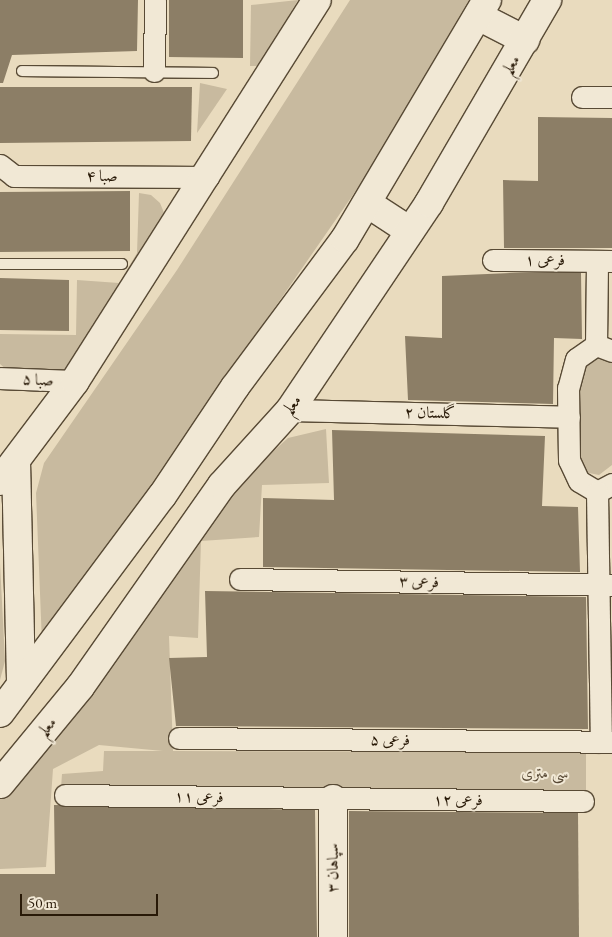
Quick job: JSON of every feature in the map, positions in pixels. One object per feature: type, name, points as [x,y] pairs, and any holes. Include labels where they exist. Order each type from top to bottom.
[{"type":"main road","points":[[21,683],[8,471],[75,382],[208,177],[317,0]]},
{"type":"main road","name":"معلم","points":[[0,784],[80,686],[222,485],[290,410],[410,231],[526,40],[547,0]]},
{"type":"main road","points":[[0,713],[162,496],[367,203],[482,8],[526,40]]},
{"type":"main road","points":[[367,203],[410,231]]},
{"type":"main road","name":"سپاهان ۳","points":[[333,799],[333,937]]},
{"type":"street","points":[[154,72],[155,0]]},
{"type":"street","points":[[582,97],[612,97]]},
{"type":"street","name":"صبا ۴","points":[[0,165],[14,176],[208,177]]},
{"type":"street","name":"فرعی ۱","points":[[493,260],[605,261]]},
{"type":"street","points":[[605,261],[604,348],[576,359],[568,388],[569,460],[579,481],[604,488],[607,742]]},
{"type":"street","name":"صبا ۵","points":[[0,378],[75,382]]},
{"type":"street","name":"گلستان ۲","points":[[290,410],[569,417]]},
{"type":"street","name":"فرعی ۳","points":[[240,578],[605,585]]},
{"type":"street","name":"فرعی ۵","points":[[179,738],[607,742]]},
{"type":"street","name":"فرعی ۱۱","points":[[66,795],[333,799]]},
{"type":"street","name":"فرعی ۱۲","points":[[333,799],[583,801]]},
{"type":"lane","points":[[22,71],[213,73]]},
{"type":"lane","points":[[0,264],[122,264]]},
{"type":"green space","points":[[298,0],[260,66],[250,66],[251,5]]},
{"type":"green space","points":[[350,0],[469,0],[364,179],[42,643],[36,493],[44,463],[177,270]]},
{"type":"green space","points":[[200,83],[227,89],[197,133]]},
{"type":"green space","points":[[139,193],[151,195],[160,203],[167,220],[68,369],[7,370],[0,364],[0,334],[76,335],[77,280],[119,283],[137,253]]},
{"type":"green space","points":[[596,358],[612,363],[612,465],[599,475],[584,472],[574,459],[579,369],[587,360]]},
{"type":"green space","name":"سی متری","points":[[326,429],[329,483],[262,485],[259,537],[201,541],[198,638],[169,636],[173,751],[586,752],[586,794],[61,788],[62,774],[103,771],[104,751],[163,751],[99,745],[53,769],[46,867],[0,869],[0,797],[137,627],[241,480],[288,438]]},
{"type":"green space","points":[[0,563],[5,661],[0,680]]},
{"type":"building","points":[[0,0],[138,0],[137,51],[12,55],[3,83],[0,83]]},
{"type":"building","points":[[169,0],[243,0],[243,58],[169,57]]},
{"type":"building","points":[[0,87],[192,87],[191,141],[0,143]]},
{"type":"building","points":[[538,117],[612,118],[612,248],[504,248],[503,180],[538,181]]},
{"type":"building","points":[[130,191],[130,251],[0,252],[0,192]]},
{"type":"building","points":[[510,273],[581,273],[582,339],[554,338],[553,404],[408,400],[405,336],[442,338],[442,276]]},
{"type":"building","points":[[0,278],[69,280],[69,331],[0,330]]},
{"type":"building","points":[[332,430],[545,436],[542,506],[578,507],[580,572],[263,567],[263,498],[334,500]]},
{"type":"building","points":[[205,591],[586,597],[588,729],[176,726],[169,658],[207,657]]},
{"type":"building","points":[[54,805],[315,810],[317,937],[0,937],[0,874],[55,874]]},
{"type":"building","points":[[349,811],[578,813],[579,937],[349,937]]}]
